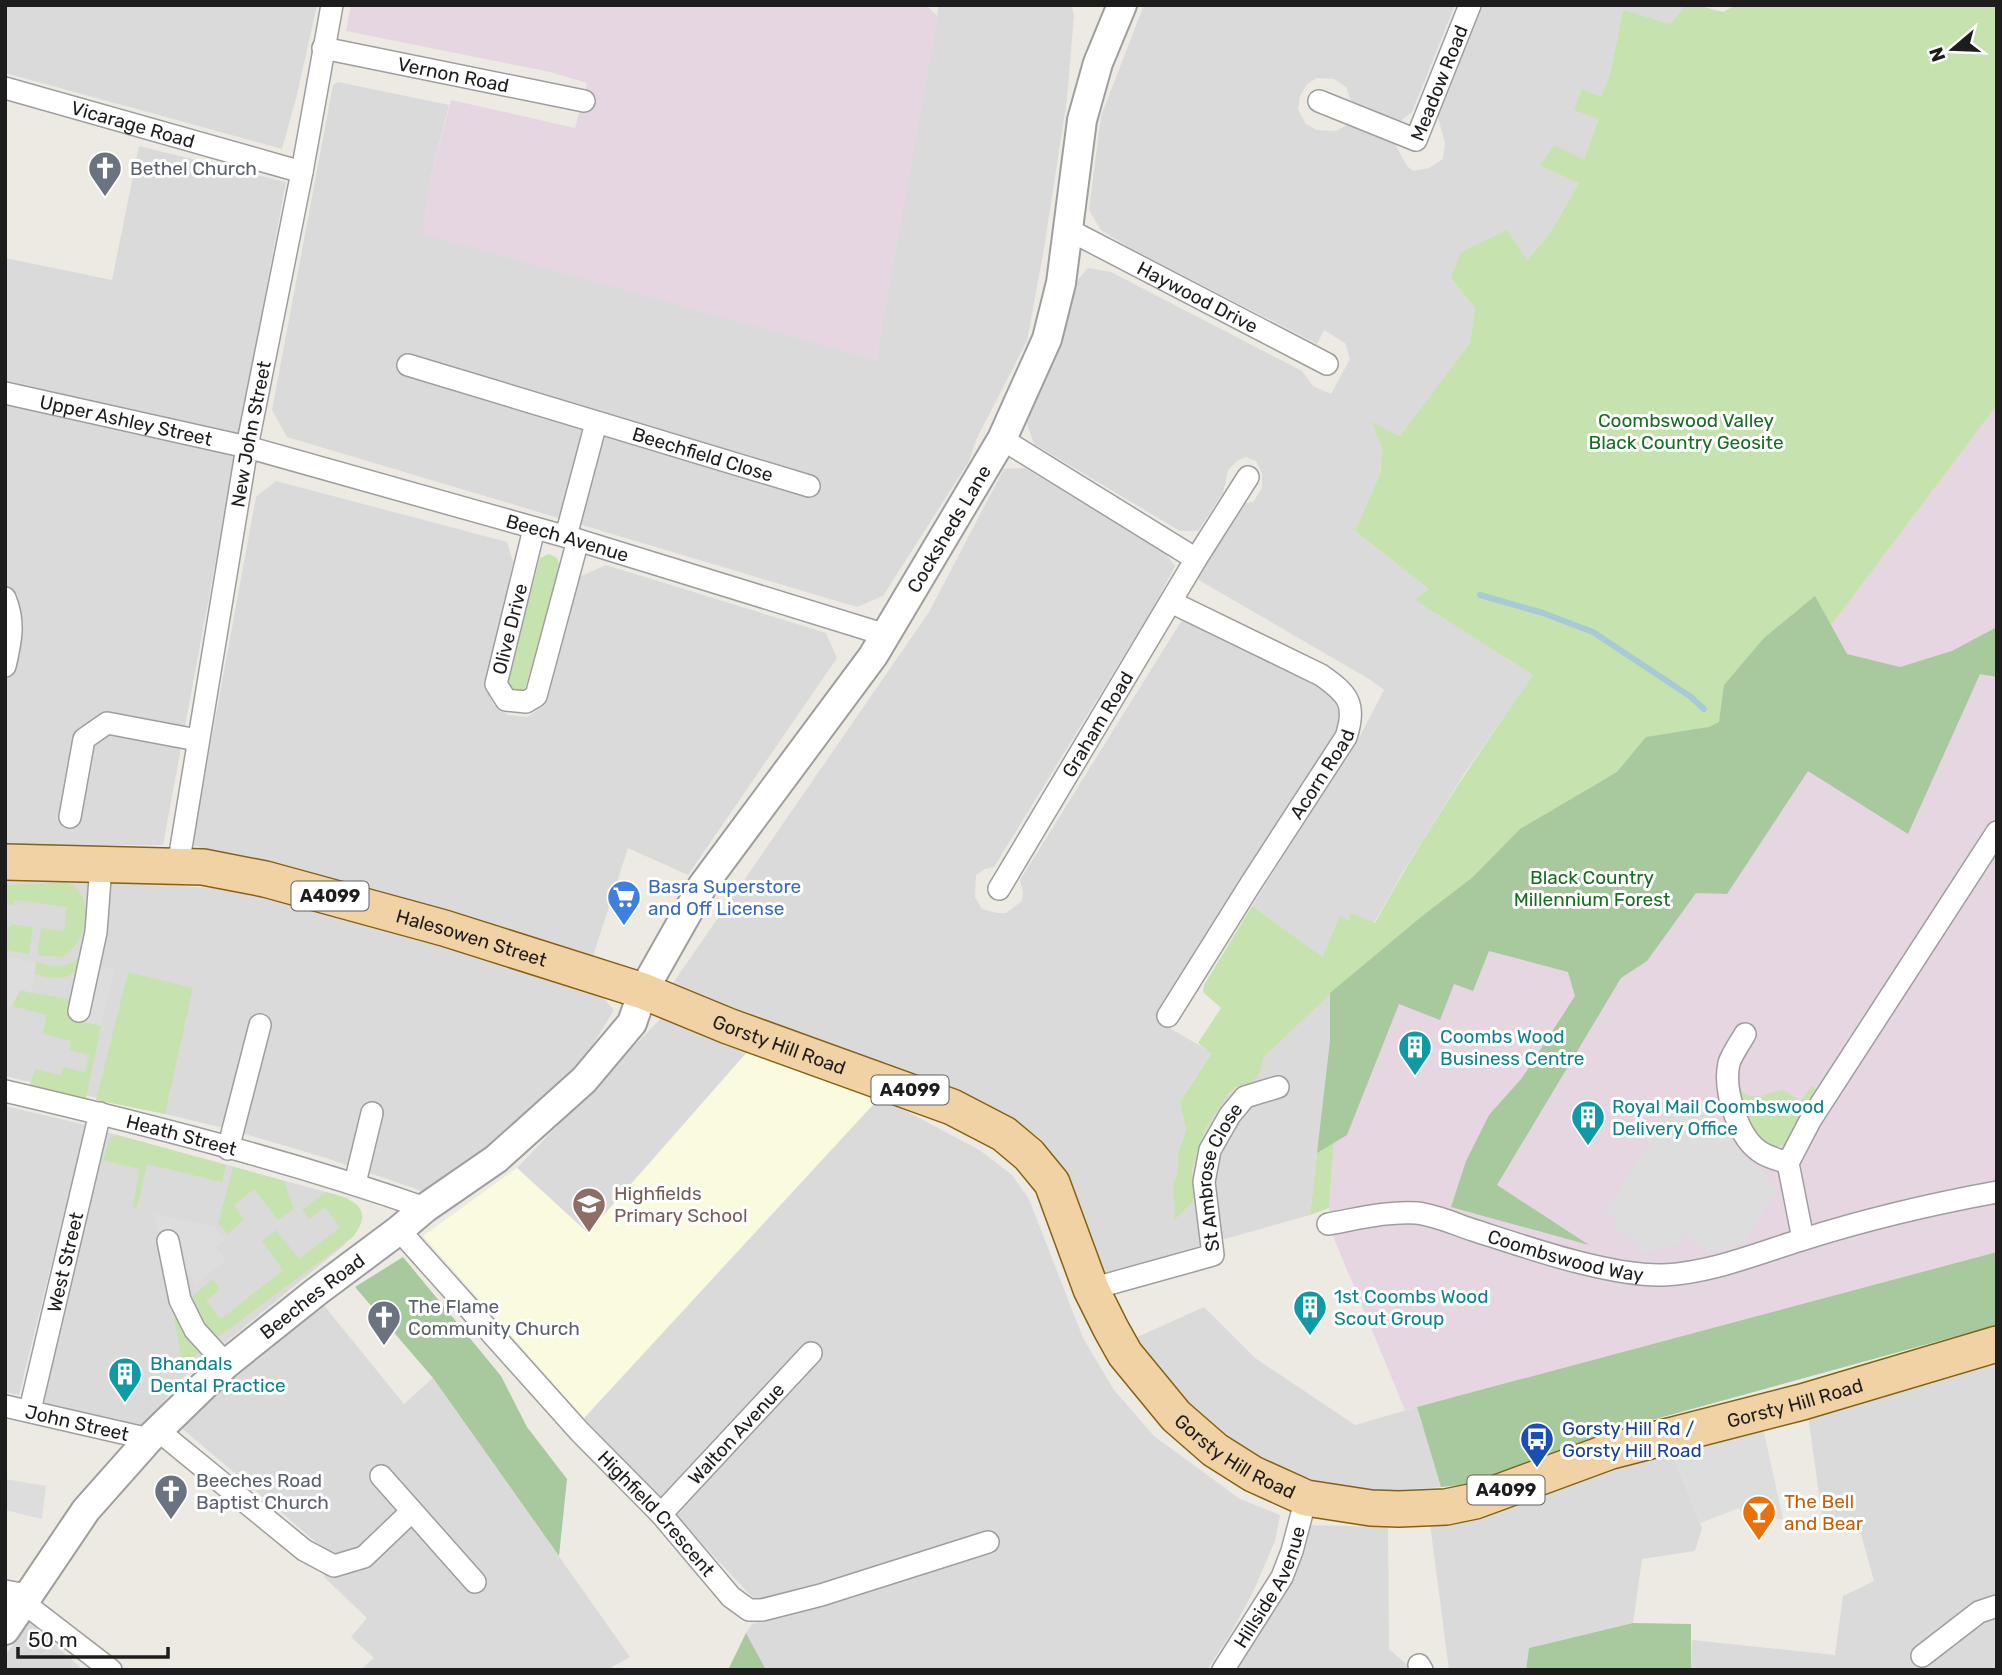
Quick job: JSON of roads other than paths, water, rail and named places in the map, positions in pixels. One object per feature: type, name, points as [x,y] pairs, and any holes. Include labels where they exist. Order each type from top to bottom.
[{"type":"main road","name":"Halesowen Street","points":[[5,862],[203,867],[265,879],[444,928],[643,991]]},
{"type":"main road","name":"Gorsty Hill Road","points":[[643,991],[728,1026],[942,1102],[1004,1134],[1029,1155],[1052,1183],[1091,1289],[1125,1354],[1177,1416],[1215,1450],[1253,1474],[1306,1498],[1371,1508],[1399,1509],[1446,1507],[1475,1501],[1611,1451],[1802,1402],[1997,1344]]},
{"type":"street","name":"New John Street","points":[[178,866],[247,447],[332,5]]},
{"type":"street","name":"Meadow Road","points":[[1319,101],[1416,140],[1470,5]]},
{"type":"street","name":"Cocksheds Lane","points":[[643,991],[703,885],[886,635],[1002,439],[1047,340],[1062,283],[1082,120],[1098,62],[1122,6]]},
{"type":"street","name":"Vernon Road","points":[[323,48],[584,102]]},
{"type":"street","name":"Vicarage Road","points":[[5,88],[302,172]]},
{"type":"street","name":"Haywood Drive","points":[[1069,230],[1327,364]]},
{"type":"street","name":"Beechfield Close","points":[[408,365],[809,486]]},
{"type":"street","name":"Upper Ashley Street","points":[[5,393],[247,447]]},
{"type":"street","points":[[572,538],[596,423]]},
{"type":"street","points":[[1002,439],[1196,559]]},
{"type":"street","name":"Beech Avenue","points":[[247,447],[534,530],[572,538],[886,635]]},
{"type":"street","name":"Graham Road","points":[[999,889],[1248,477]]},
{"type":"street","name":"Olive Drive","points":[[534,530],[496,684],[506,700],[526,702],[536,696],[572,538]]},
{"type":"street","points":[[5,598],[11,612],[13,632],[5,666]]},
{"type":"street","name":"Acorn Road","points":[[1168,1016],[1346,737],[1351,720],[1350,703],[1340,688],[1321,675],[1171,603]]},
{"type":"street","points":[[70,817],[85,739],[107,723],[197,740]]},
{"type":"street","points":[[1803,1239],[1788,1163],[1811,1119],[1997,832]]},
{"type":"street","points":[[79,1011],[96,932],[101,865]]},
{"type":"street","name":"Beeches Road","points":[[5,1630],[19,1596],[86,1510],[155,1435],[226,1364],[425,1208],[496,1159],[584,1080],[632,1023],[643,991]]},
{"type":"street","points":[[228,1149],[260,1025]]},
{"type":"street","points":[[1745,1034],[1729,1063],[1731,1108],[1743,1131],[1761,1153],[1788,1163]]},
{"type":"street","name":"St Ambrose Close","points":[[1091,1289],[1213,1255],[1204,1182],[1210,1150],[1230,1115],[1245,1097],[1278,1087]]},
{"type":"street","name":"Heath Street","points":[[5,1091],[100,1113],[355,1183],[425,1208]]},
{"type":"street","name":"West Street","points":[[30,1410],[100,1113]]},
{"type":"street","points":[[355,1183],[372,1113]]},
{"type":"street","name":"Coombswood Way","points":[[1328,1224],[1391,1213],[1420,1213],[1587,1263],[1627,1272],[1662,1275],[1695,1271],[1803,1239],[1997,1192]]},
{"type":"street","name":"Highfield Crescent","points":[[399,1230],[579,1431],[660,1514],[731,1597],[749,1611],[821,1595],[988,1542]]},
{"type":"street","points":[[168,1241],[180,1300],[195,1330],[226,1364]]},
{"type":"street","name":"Walton Avenue","points":[[660,1514],[811,1353]]},
{"type":"street","name":"John Street","points":[[5,1406],[155,1435]]},
{"type":"street","points":[[155,1435],[304,1550],[334,1566],[364,1557],[412,1511]]},
{"type":"street","points":[[381,1476],[475,1581]]},
{"type":"street","name":"Hillside Avenue","points":[[1223,1670],[1282,1577],[1306,1498]]},
{"type":"street","points":[[19,1596],[111,1670]]},
{"type":"street","points":[[1922,1656],[1979,1612],[1997,1606]]},
{"type":"waterway","points":[[1480,595],[1543,613],[1593,632],[1691,697],[1704,709]]},
{"type":"place","name":"Bethel Church","points":[[105,198]]},
{"type":"place","name":"Basra Superstore and Off License","points":[[624,927]]},
{"type":"place","name":"Coombs Wood Business Centre","points":[[1415,1077]]},
{"type":"place","name":"Royal Mail Coombswood Delivery Office","points":[[1588,1147]]},
{"type":"place","name":"Highfields Primary School","points":[[589,1234]]},
{"type":"place","name":"1st Coombs Wood Scout Group","points":[[1310,1337]]},
{"type":"place","name":"The Flame Community Church","points":[[384,1347]]},
{"type":"place","name":"Bhandals Dental Practice","points":[[125,1404]]},
{"type":"place","name":"Gorsty Hill Rd / Gorsty Hill Road","points":[[1537,1469]]},
{"type":"place","name":"Beeches Road Baptist Church","points":[[171,1521]]},
{"type":"place","name":"The Bell and Bear","points":[[1759,1542]]},
{"type":"park label","name":"Coombswood Valley Black Country Geosite","points":[[1686,431]]},
{"type":"park label","name":"Black Country Millennium Forest","points":[[1592,888]]}]
